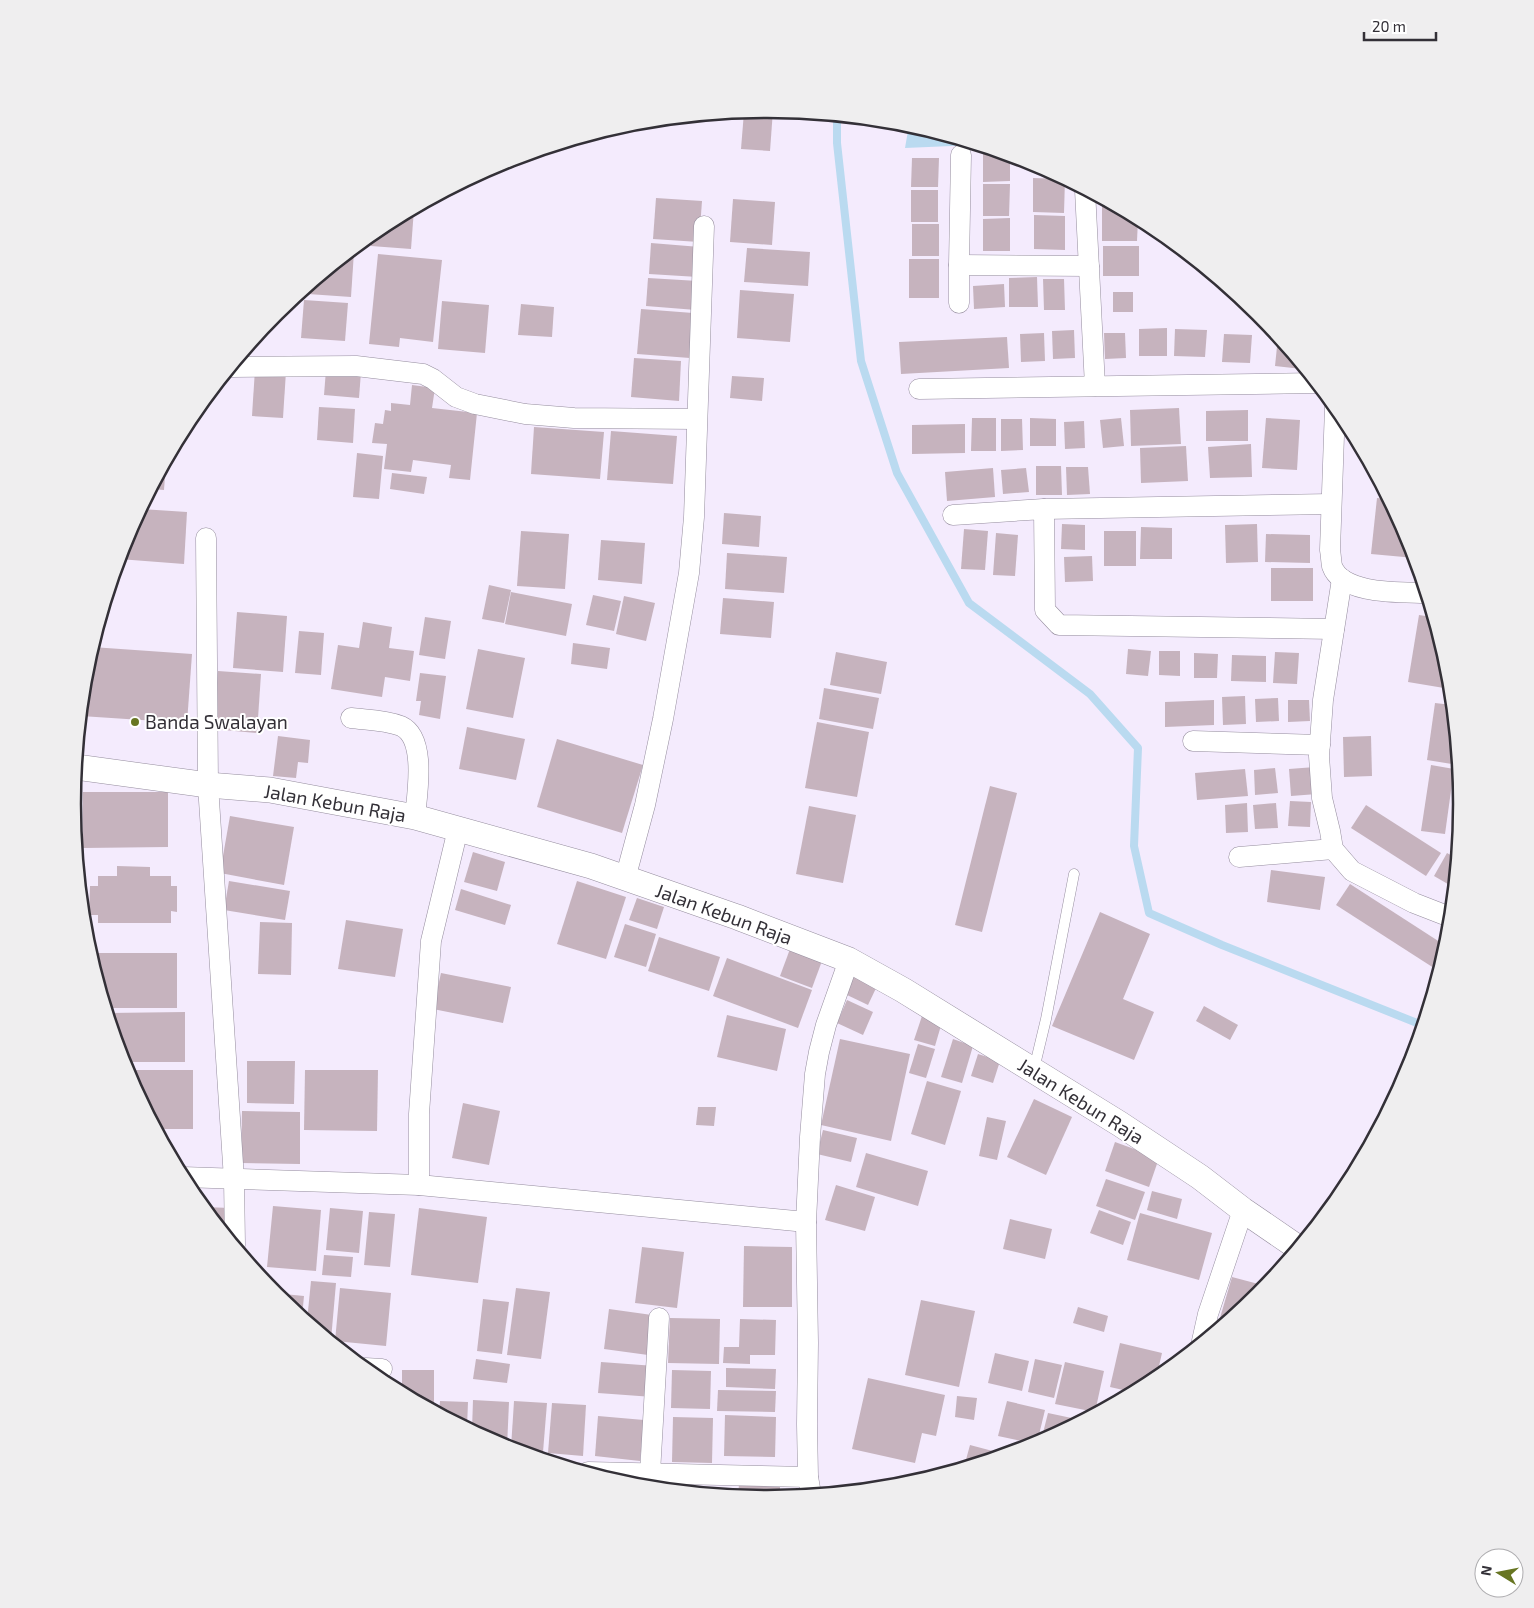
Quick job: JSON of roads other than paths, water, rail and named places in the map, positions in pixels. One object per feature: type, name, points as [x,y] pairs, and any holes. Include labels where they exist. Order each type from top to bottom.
[{"type":"street","points":[[959,302],[961,155]]},
{"type":"street","points":[[1085,197],[1095,386]]},
{"type":"street","points":[[625,879],[645,805],[663,719],[689,573],[694,517],[704,226]]},
{"type":"street","points":[[959,265],[1089,266]]},
{"type":"street","points":[[239,367],[356,366],[423,374],[433,379],[456,397],[475,404],[525,414],[574,418],[696,419]]},
{"type":"street","points":[[919,389],[1308,383]]},
{"type":"street","points":[[1334,420],[1330,550],[1332,567],[1342,579],[1358,588],[1419,593]]},
{"type":"street","points":[[953,515],[1044,509],[1331,504]]},
{"type":"street","points":[[1044,509],[1045,610],[1059,624],[1334,628]]},
{"type":"street","points":[[206,538],[208,785],[234,1178],[235,1236]]},
{"type":"street","points":[[1342,579],[1323,700],[1319,756],[1322,798],[1333,850],[1352,871],[1414,903],[1444,915]]},
{"type":"street","points":[[351,718],[387,722],[403,727],[412,737],[417,747],[419,772],[415,817]]},
{"type":"street","points":[[1193,741],[1320,745]]},
{"type":"street","name":"Jalan Kebun Raja","points":[[83,768],[208,785],[270,790],[415,817],[591,866],[737,917],[849,960],[903,990],[1033,1070],[1200,1177],[1243,1210],[1293,1244]]},
{"type":"street","points":[[419,1185],[419,1114],[431,941],[458,829]]},
{"type":"street","points":[[1239,857],[1333,850]]},
{"type":"street","points":[[617,1473],[810,1486],[806,1222],[811,1128],[818,1052],[849,960]]},
{"type":"street","points":[[192,1177],[419,1185],[806,1222]]},
{"type":"street","points":[[1204,1332],[1208,1314],[1243,1210]]},
{"type":"street","points":[[650,1474],[659,1318]]},
{"type":"lane","points":[[1033,1070],[1046,1019],[1074,874]]},
{"type":"water","points":[[908,133],[957,146],[905,148]]},
{"type":"waterway","points":[[837,122],[837,143],[861,361],[897,473],[969,603],[1090,694],[1138,748],[1134,846],[1149,913],[1222,945],[1416,1023]]},
{"type":"place","name":"Banda Swalayan","points":[[135,722]]}]
